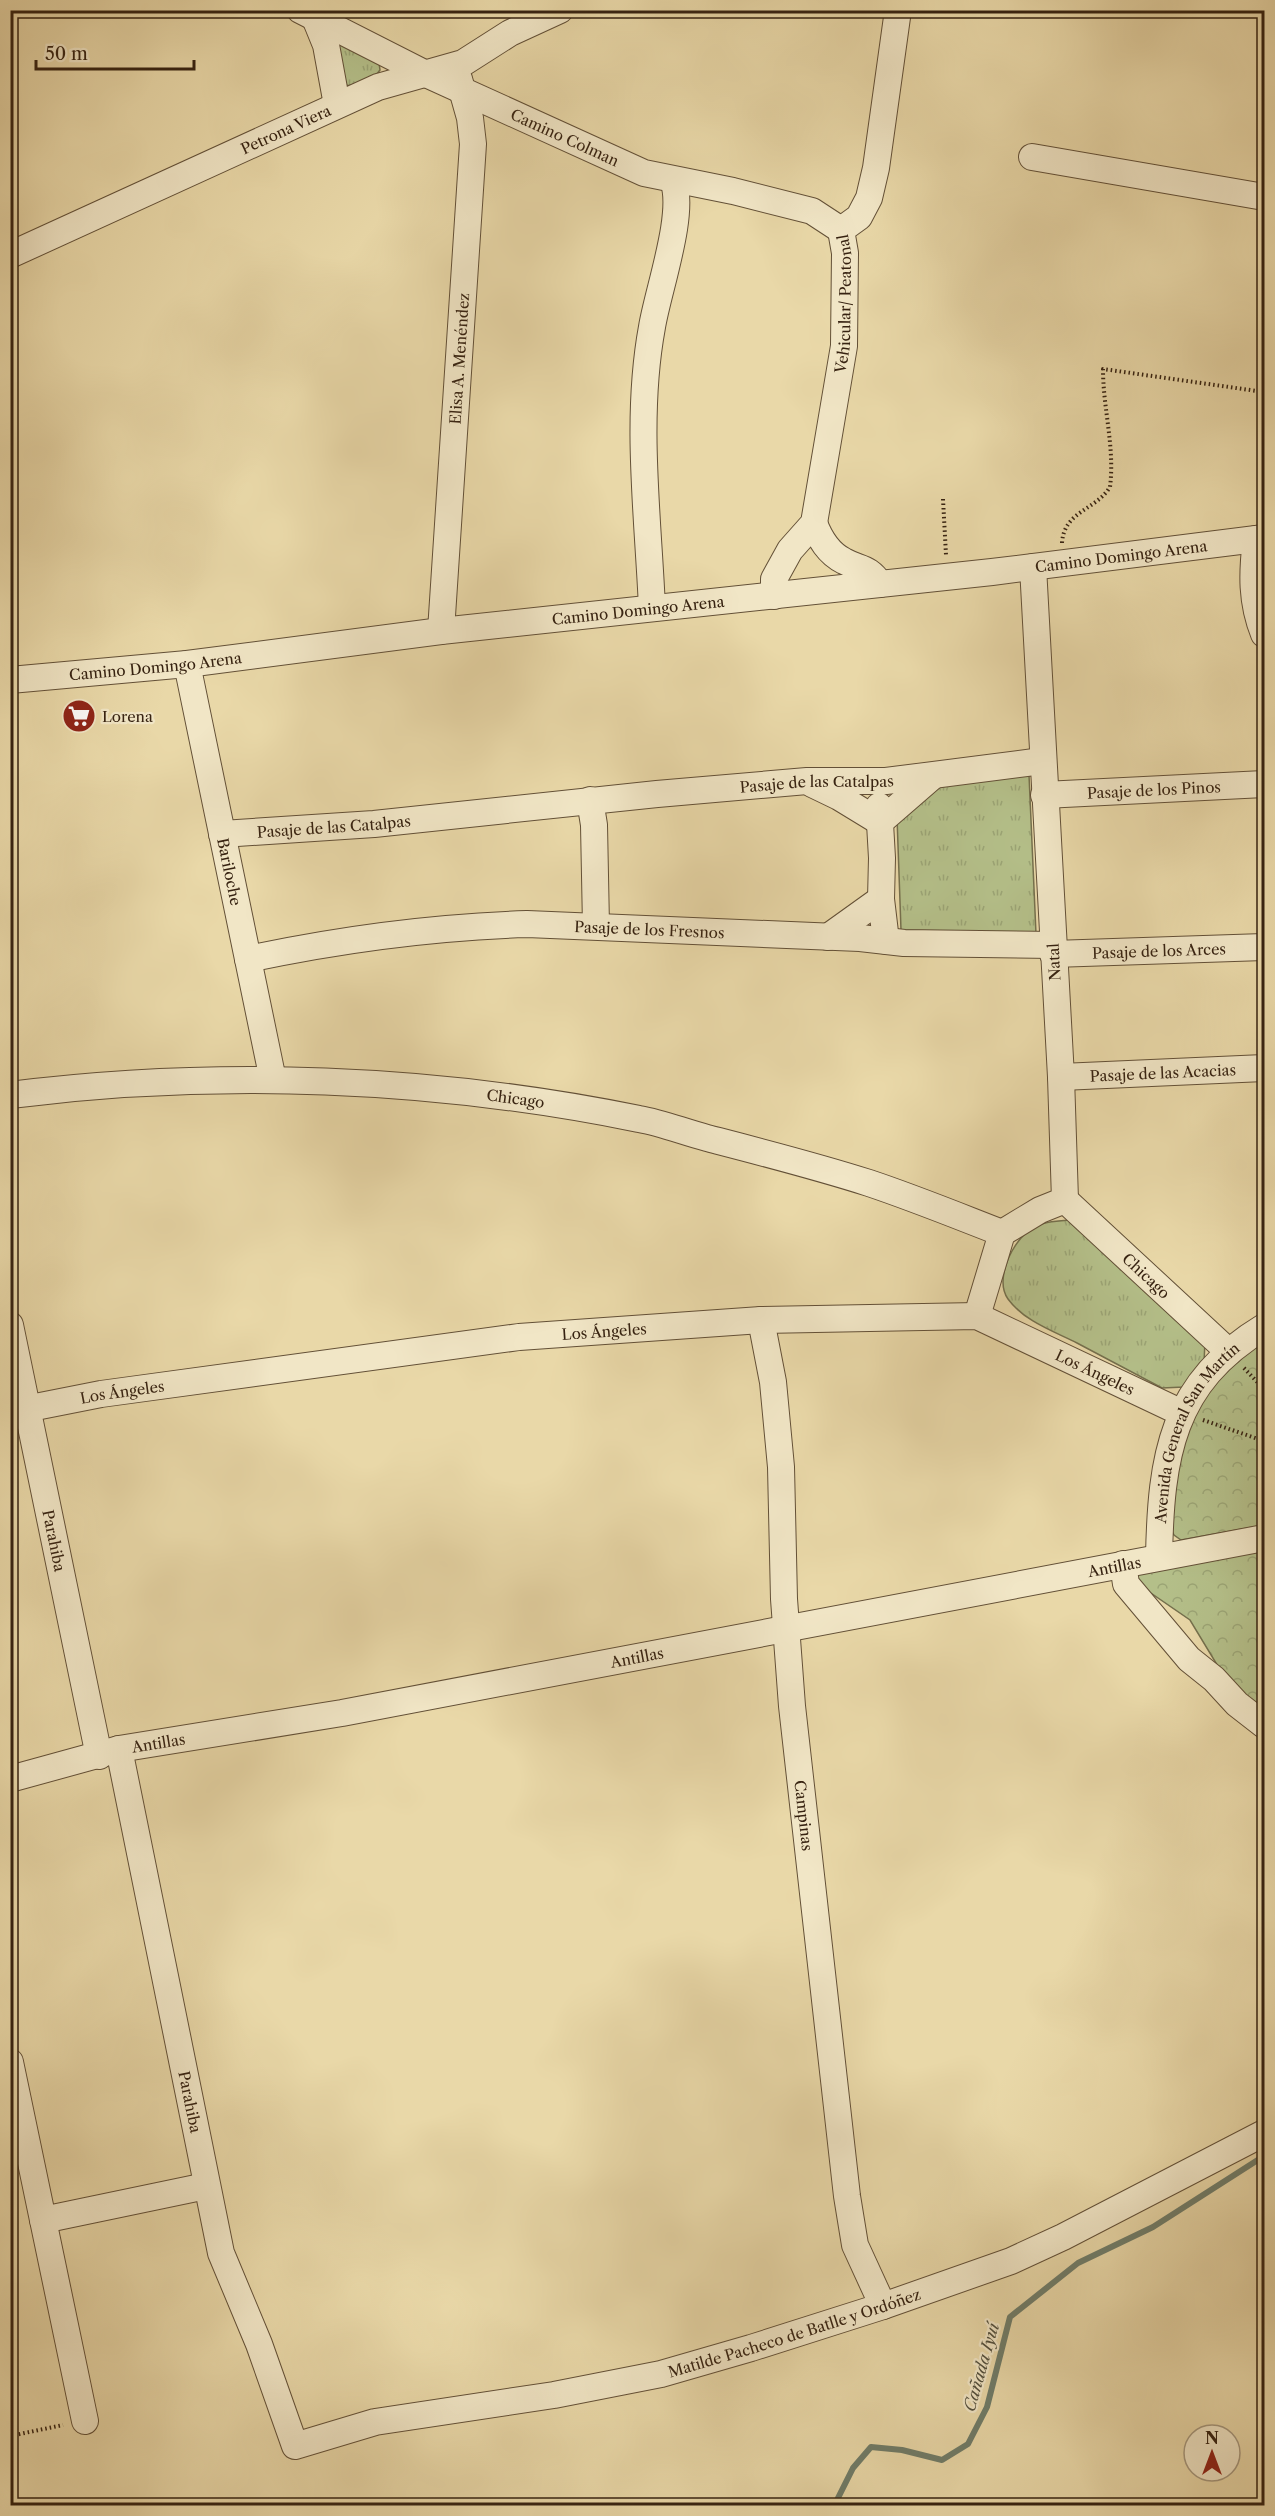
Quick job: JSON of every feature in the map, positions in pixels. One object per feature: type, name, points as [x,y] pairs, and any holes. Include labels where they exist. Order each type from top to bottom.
[{"type":"street","name":"Petrona Viera","points":[[10,255],[391,82],[463,63],[510,33],[560,10]]},
{"type":"street","name":"Vehicular/ Peatonal","points":[[814,523],[844,346],[845,253],[841,230],[859,217],[869,198],[876,168],[898,10]]},
{"type":"street","points":[[308,14],[326,45],[337,105]]},
{"type":"street","name":"Camino Colman","points":[[308,14],[426,74],[644,173],[733,191],[812,211],[841,230]]},
{"type":"street","points":[[460,89],[459,76],[463,63]]},
{"type":"street","name":"Elisa A. Menéndez","points":[[441,631],[473,144],[466,101],[460,89]]},
{"type":"street","points":[[1032,157],[1264,197]]},
{"type":"street","points":[[652,609],[645,459],[646,364],[675,219],[677,190],[673,180]]},
{"type":"street","points":[[774,596],[774,579],[790,550],[814,523],[820,539],[836,555],[870,572],[880,584]]},
{"type":"street","points":[[1260,538],[1253,595],[1257,616],[1264,634]]},
{"type":"street","name":"Camino Domingo Arena","points":[[10,680],[187,664],[441,631],[947,577],[1260,538]]},
{"type":"street","name":"Natal","points":[[1033,567],[1065,1200]]},
{"type":"street","name":"Bariloche","points":[[187,664],[273,1080]]},
{"type":"street","name":"Pasaje de las Catalpas","points":[[222,834],[439,818],[590,800],[807,782],[878,781],[933,776],[1042,760]]},
{"type":"street","points":[[880,822],[933,776]]},
{"type":"street","points":[[878,781],[882,858],[881,899],[886,941]]},
{"type":"street","points":[[807,782],[839,797],[880,822]]},
{"type":"street","name":"Pasaje de los Pinos","points":[[1044,795],[1264,784]]},
{"type":"street","points":[[590,800],[594,825],[596,926]]},
{"type":"street","points":[[828,937],[881,899]]},
{"type":"street","name":"Pasaje de los Fresnos","points":[[248,959],[294,949],[477,926],[527,924],[828,937],[1053,950]]},
{"type":"street","name":"Pasaje de los Arces","points":[[1053,950],[1264,947]]},
{"type":"street","name":"Pasaje de las Acacias","points":[[1060,1077],[1264,1068]]},
{"type":"street","name":"Chicago","points":[[10,1095],[51,1089],[155,1082],[273,1080],[411,1087],[494,1095],[640,1119],[869,1183],[1002,1233]]},
{"type":"street","points":[[977,1316],[1002,1233],[1040,1210],[1065,1200]]},
{"type":"street","name":"Chicago","points":[[1065,1200],[1229,1352]]},
{"type":"street","name":"Los Ángeles","points":[[19,1411],[102,1394],[519,1337],[761,1320],[977,1316],[1182,1413]]},
{"type":"street","name":"Campinas","points":[[761,1320],[773,1382],[781,1467],[786,1629],[793,1718],[847,2196],[855,2245],[883,2306]]},
{"type":"street","name":"Parahiba","points":[[10,1325],[19,1411],[109,1752],[221,2253],[259,2344],[295,2446]]},
{"type":"street","name":"Avenida General San Martín","points":[[1159,1557],[1162,1482],[1173,1435],[1182,1413],[1201,1382],[1229,1352],[1264,1327]]},
{"type":"street","name":"Antillas","points":[[10,1779],[109,1752],[353,1711],[1264,1538]]},
{"type":"street","points":[[1123,1564],[1126,1584],[1189,1659],[1214,1679],[1237,1704],[1264,1725]]},
{"type":"street","points":[[10,2062],[85,2421]]},
{"type":"street","name":"Matilde Pacheco de Batlle y Ordóñez","points":[[295,2446],[375,2422],[554,2395],[661,2374],[883,2306],[1011,2261],[1063,2237],[1264,2133]]},
{"type":"street","points":[[43,2220],[206,2186]]},
{"type":"path","points":[[1132,16],[1136,10]]},
{"type":"path","points":[[1064,563],[1062,551],[1066,525],[1075,514],[1098,500],[1110,488],[1112,445],[1104,401],[1103,369],[1264,392]]},
{"type":"path","points":[[943,499],[947,577]]},
{"type":"path","points":[[1182,1413],[1264,1441]]},
{"type":"path","points":[[10,2436],[85,2421]]},
{"type":"green space","points":[[341,43],[379,63],[380,70],[377,74],[364,82],[343,85],[334,46]]},
{"type":"green space","points":[[1029,775],[1036,934],[901,930],[896,789]]},
{"type":"green space","points":[[1073,1220],[1205,1341],[1204,1363],[1184,1387],[1162,1388],[1040,1325],[1022,1313],[1008,1299],[1003,1287],[1005,1268],[1018,1242],[1030,1230],[1044,1223]]},
{"type":"green space","points":[[1264,1339],[1264,1525],[1181,1540],[1174,1535],[1170,1527],[1170,1496],[1193,1413],[1223,1371]]},
{"type":"green space","points":[[1264,1548],[1264,1718],[1225,1678],[1190,1620],[1145,1589],[1135,1574]]},
{"type":"waterway","name":"Cañada Iyuí","points":[[834,2506],[853,2468],[871,2447],[902,2450],[942,2460],[968,2444],[987,2407],[1010,2317],[1078,2263],[1153,2227],[1264,2156]]},
{"type":"place","name":"Lorena","points":[[79,716]]}]
